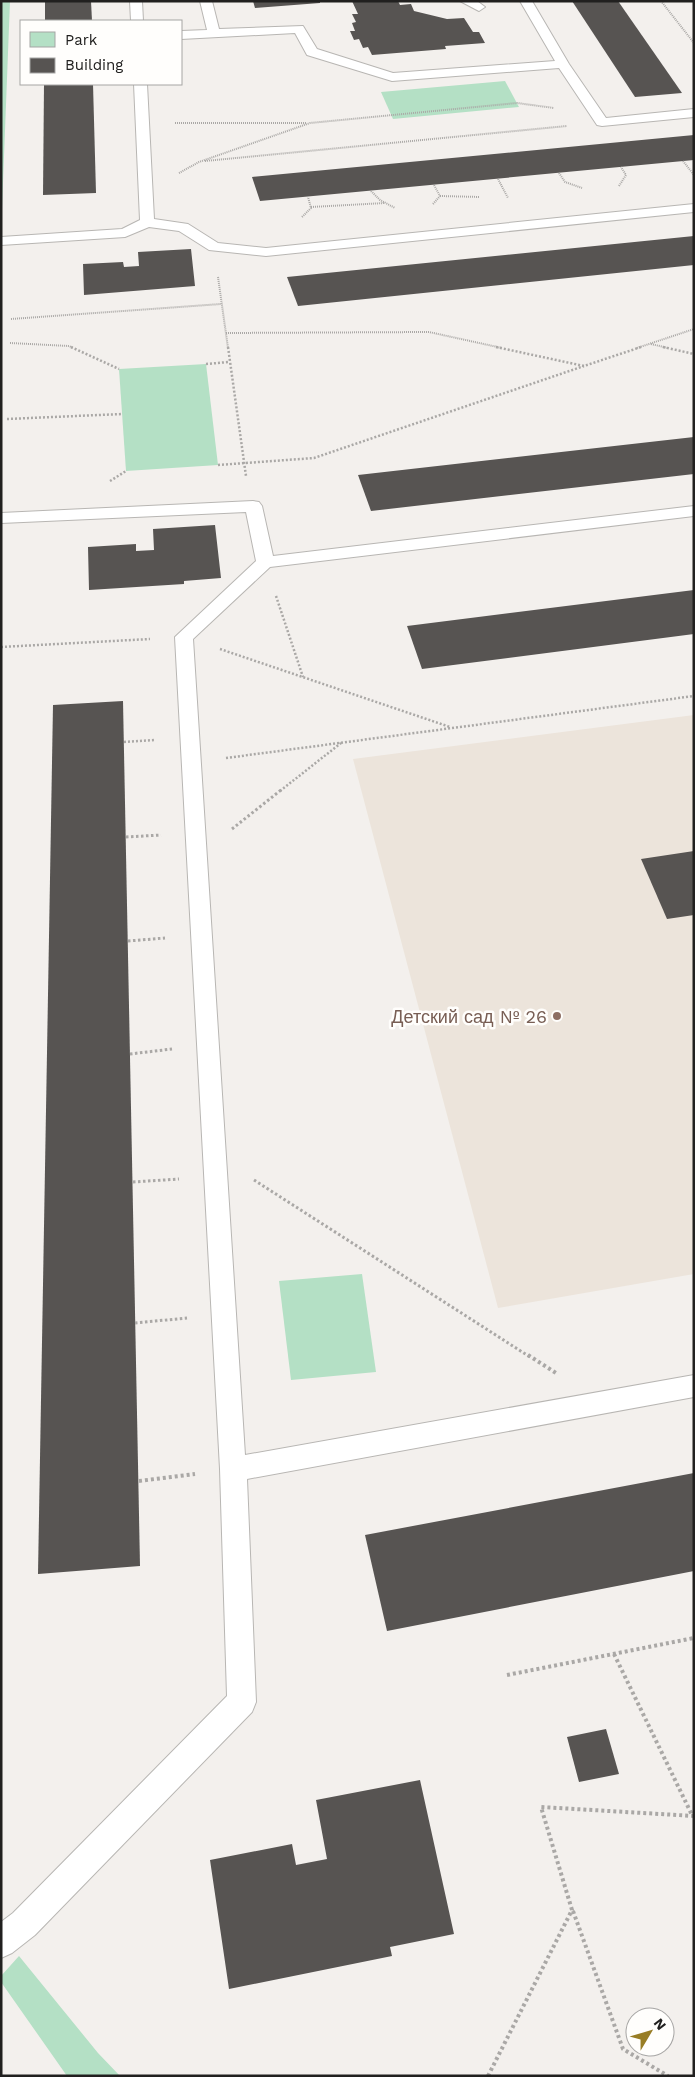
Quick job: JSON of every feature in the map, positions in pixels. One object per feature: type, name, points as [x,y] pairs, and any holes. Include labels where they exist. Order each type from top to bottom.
[{"type":"lane","points":[[136,1],[137,20]]},
{"type":"lane","points":[[206,1],[214,33]]},
{"type":"lane","points":[[466,1],[479,7]]},
{"type":"lane","points":[[526,1],[563,64],[602,122],[694,114]]},
{"type":"lane","points":[[182,35],[299,28],[312,52],[392,77],[563,64]]},
{"type":"lane","points":[[140,85],[147,222]]},
{"type":"lane","points":[[1,241],[125,233],[147,222],[183,227],[214,247],[266,252],[694,208]]},
{"type":"lane","points":[[1,518],[253,506],[265,562]]},
{"type":"lane","points":[[1,1942],[24,1924],[242,1702],[233,1469],[216,1166],[211,909],[197,856],[184,637],[265,562],[694,511]]},
{"type":"lane","points":[[233,1469],[694,1386]]},
{"type":"path","points":[[661,1],[694,43]]},
{"type":"path","points":[[142,122],[265,125],[310,123],[517,103]]},
{"type":"path","points":[[310,123],[199,162],[602,122]]},
{"type":"path","points":[[683,161],[694,175]]},
{"type":"path","points":[[311,207],[385,203]]},
{"type":"path","points":[[214,247],[244,463],[253,506]]},
{"type":"path","points":[[11,319],[222,304]]},
{"type":"path","points":[[218,465],[314,458],[694,329]]},
{"type":"path","points":[[226,334],[429,332],[584,366]]},
{"type":"path","points":[[10,342],[69,346],[119,369]]},
{"type":"path","points":[[650,344],[694,354]]},
{"type":"path","points":[[206,364],[229,362]]},
{"type":"path","points":[[7,419],[122,414]]},
{"type":"path","points":[[265,562],[303,677]]},
{"type":"path","points":[[1,647],[184,637],[452,728]]},
{"type":"path","points":[[192,762],[694,696]]},
{"type":"path","points":[[197,856],[341,742]]},
{"type":"path","points":[[132,1182],[216,1166],[603,1402]]},
{"type":"path","points":[[135,1323],[225,1315]]},
{"type":"path","points":[[139,1481],[233,1469]]},
{"type":"path","points":[[507,1675],[694,1638]]},
{"type":"path","points":[[614,1654],[693,1816],[541,1807],[572,1910],[623,2049],[668,2076]]},
{"type":"path","points":[[488,2076],[572,1910]]},
{"type":"shaded area","name":"Детский сад № 26","points":[[694,715],[694,1274],[498,1308],[353,759]]},
{"type":"green space","points":[[1,1],[10,1],[1,234]]},
{"type":"green space","points":[[505,81],[519,107],[393,119],[381,92]]},
{"type":"green space","points":[[206,364],[218,465],[126,471],[119,369]]},
{"type":"green space","points":[[362,1274],[376,1372],[291,1380],[279,1281]]},
{"type":"green space","points":[[19,1956],[98,2053],[120,2076],[67,2076],[1,1982],[1,1976]]},
{"type":"building","points":[[45,1],[91,1],[92,20],[45,20]]},
{"type":"building","points":[[253,1],[320,1],[320,3],[255,8]]},
{"type":"building","points":[[352,1],[398,1],[400,5],[411,4],[414,11],[447,19],[464,18],[473,32],[479,32],[485,43],[445,46],[446,49],[372,55],[368,47],[363,48],[359,39],[354,40],[350,31],[355,31],[352,23],[356,22],[352,14],[358,14]]},
{"type":"building","points":[[572,1],[618,1],[682,93],[635,97]]},
{"type":"building","points":[[44,85],[93,85],[96,193],[43,195]]},
{"type":"building","points":[[694,135],[694,160],[260,201],[252,177]]},
{"type":"building","points":[[694,236],[694,265],[298,306],[287,277]]},
{"type":"building","points":[[191,249],[195,286],[84,295],[83,264],[123,262],[124,267],[139,266],[138,252]]},
{"type":"building","points":[[694,437],[694,474],[371,511],[358,475]]},
{"type":"building","points":[[215,525],[221,578],[184,581],[184,584],[89,590],[88,547],[136,544],[136,551],[154,550],[153,529]]},
{"type":"building","points":[[694,590],[694,634],[422,669],[407,626]]},
{"type":"building","points":[[123,701],[140,1566],[38,1574],[53,705]]},
{"type":"building","points":[[694,851],[694,915],[667,919],[641,859]]},
{"type":"building","points":[[694,1473],[694,1571],[387,1631],[365,1535]]},
{"type":"building","points":[[606,1729],[619,1774],[579,1782],[567,1737]]},
{"type":"building","points":[[420,1780],[454,1934],[390,1947],[392,1956],[229,1989],[210,1860],[292,1844],[296,1865],[327,1859],[316,1800]]},
{"type":"place","name":"Детский сад № 26","points":[[557,1016]]}]
